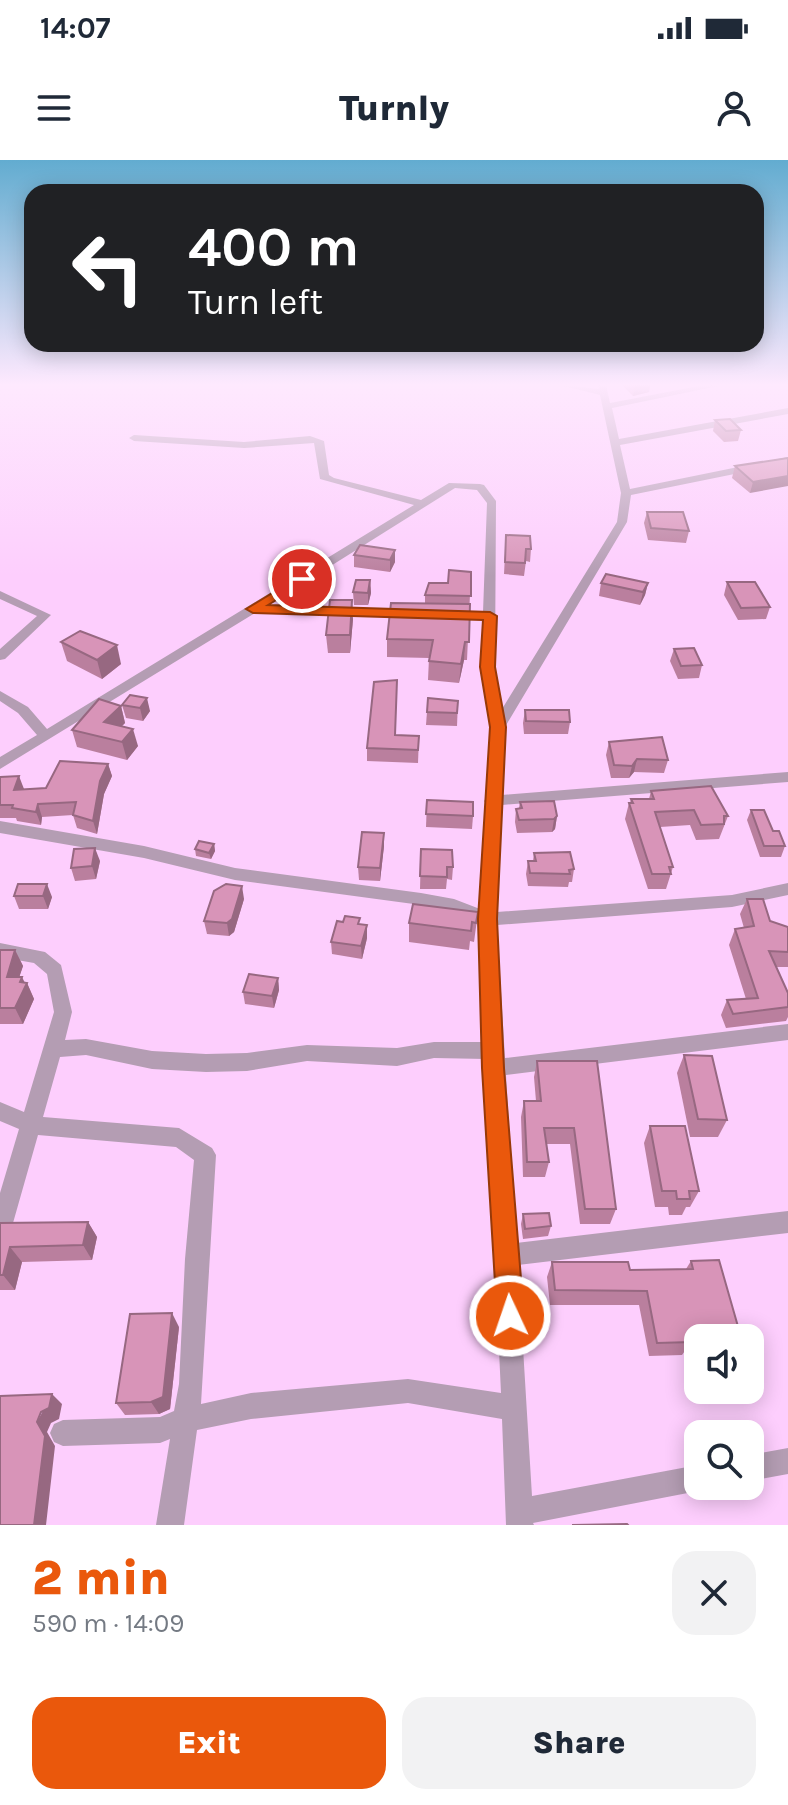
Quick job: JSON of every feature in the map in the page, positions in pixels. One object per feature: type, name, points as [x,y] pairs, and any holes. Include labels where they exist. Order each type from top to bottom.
[{"type":"street","points":[[320,449],[324,477],[423,504]]},
{"type":"street","points":[[498,727],[622,522],[626,493],[615,449]]},
{"type":"street","points":[[626,493],[787,462]]},
{"type":"street","points":[[0,764],[445,488],[461,483],[480,487],[486,493],[492,503],[482,616],[498,727],[488,919],[493,1060],[508,1255],[520,1518],[684,1481]]},
{"type":"street","points":[[0,595],[45,615],[0,656]]},
{"type":"street","points":[[253,609],[430,615]]},
{"type":"street","points":[[0,695],[23,710],[45,736]]},
{"type":"street","points":[[492,801],[788,777]]},
{"type":"street","points":[[0,827],[144,852],[235,874],[421,899],[454,906],[488,919],[732,901],[788,889]]},
{"type":"street","points":[[0,950],[39,957],[55,970],[63,1012],[0,1230]]},
{"type":"street","points":[[52,1049],[86,1047],[152,1060],[206,1063],[247,1062],[307,1053],[397,1057],[434,1050],[493,1060],[788,1032]]},
{"type":"street","points":[[0,1111],[29,1124],[179,1138],[205,1155],[187,1419],[170,1525]]},
{"type":"street","points":[[508,1255],[788,1222]]},
{"type":"street","points":[[63,1433],[160,1430],[187,1419],[251,1406],[408,1391],[514,1408]]},
{"type":"street","points":[[764,1465],[788,1461]]},
{"type":"building","points":[[788,458],[788,476],[753,482],[735,466]]},
{"type":"building","points":[[647,512],[683,512],[689,531],[651,528]]},
{"type":"building","points":[[506,535],[530,536],[531,549],[526,549],[525,563],[505,562]]},
{"type":"building","points":[[360,545],[395,550],[390,560],[354,555]]},
{"type":"building","points":[[449,570],[471,572],[471,596],[425,595],[429,583],[448,583]]},
{"type":"building","points":[[606,574],[648,583],[643,592],[601,583]]},
{"type":"building","points":[[356,580],[370,580],[368,593],[353,592]]},
{"type":"building","points":[[727,582],[755,582],[770,607],[741,608]]},
{"type":"building","points":[[330,600],[352,600],[350,635],[326,635]]},
{"type":"building","points":[[391,603],[470,604],[469,642],[465,642],[461,664],[429,661],[433,640],[387,639]]},
{"type":"building","points":[[80,631],[117,645],[97,660],[61,642]]},
{"type":"building","points":[[694,648],[702,665],[681,666],[674,649]]},
{"type":"building","points":[[397,680],[395,735],[419,736],[418,750],[367,748],[374,682]]},
{"type":"building","points":[[130,695],[147,698],[140,708],[122,705]]},
{"type":"building","points":[[428,698],[458,701],[457,713],[427,712]]},
{"type":"building","points":[[99,699],[121,706],[104,722],[133,729],[122,742],[72,730]]},
{"type":"building","points":[[525,710],[569,710],[570,722],[526,721]]},
{"type":"building","points":[[662,737],[668,760],[637,759],[632,766],[614,765],[609,742]]},
{"type":"building","points":[[60,761],[108,764],[100,781],[93,821],[73,815],[76,802],[38,804],[36,812],[12,808],[13,805],[0,805],[0,777],[19,776],[14,790],[46,788]]},
{"type":"building","points":[[711,786],[728,816],[724,816],[724,824],[701,825],[694,810],[655,812],[673,867],[669,867],[671,874],[652,874],[629,803],[633,803],[631,799],[654,799],[651,791]]},
{"type":"building","points":[[427,800],[473,802],[473,816],[426,814]]},
{"type":"building","points":[[554,801],[557,816],[554,819],[519,820],[516,809],[522,808],[520,802]]},
{"type":"building","points":[[751,810],[764,810],[773,831],[779,831],[785,846],[764,846]]},
{"type":"building","points":[[362,832],[384,833],[380,868],[358,867]]},
{"type":"building","points":[[199,841],[214,844],[209,853],[195,849]]},
{"type":"building","points":[[95,848],[92,866],[71,868],[74,849]]},
{"type":"building","points":[[421,849],[452,850],[453,867],[447,867],[447,877],[420,876]]},
{"type":"building","points":[[570,852],[574,869],[569,870],[570,874],[530,873],[528,861],[536,861],[534,853]]},
{"type":"building","points":[[18,884],[47,884],[43,896],[14,896]]},
{"type":"building","points":[[226,884],[242,886],[232,919],[227,923],[204,921],[214,891]]},
{"type":"building","points":[[747,899],[763,899],[770,921],[788,927],[788,952],[769,951],[788,993],[788,1007],[733,1014],[727,1000],[758,998],[735,929],[754,926]]},
{"type":"building","points":[[413,904],[478,912],[476,923],[472,922],[471,931],[409,923]]},
{"type":"building","points":[[345,916],[360,918],[358,924],[367,925],[361,946],[331,942],[337,921],[343,922]]},
{"type":"building","points":[[0,950],[15,950],[7,977],[22,977],[20,982],[27,983],[15,1008],[0,1008]]},
{"type":"building","points":[[249,974],[278,978],[272,996],[243,992]]},
{"type":"building","points":[[684,1055],[712,1056],[727,1120],[698,1119]]},
{"type":"building","points":[[537,1061],[597,1061],[616,1209],[585,1209],[574,1128],[544,1128],[549,1162],[527,1162],[524,1101],[541,1101]]},
{"type":"building","points":[[650,1126],[685,1126],[699,1191],[689,1191],[690,1199],[677,1199],[676,1191],[662,1191]]},
{"type":"building","points":[[549,1213],[551,1226],[525,1229],[523,1214]]},
{"type":"building","points":[[88,1222],[83,1245],[10,1247],[3,1275],[0,1275],[0,1223]]},
{"type":"building","points":[[719,1260],[737,1324],[684,1324],[684,1342],[657,1343],[647,1291],[555,1290],[552,1262],[628,1262],[630,1270],[693,1269],[691,1261]]},
{"type":"building","points":[[172,1313],[163,1397],[151,1402],[116,1403],[130,1314]]},
{"type":"building","points":[[52,1394],[49,1408],[41,1412],[37,1422],[45,1436],[34,1525],[0,1525],[0,1396]]},
{"type":"route","points":[[302,579],[253,609],[370,615],[490,616],[488,667],[498,727],[488,919],[493,1068],[510,1316]]}]
